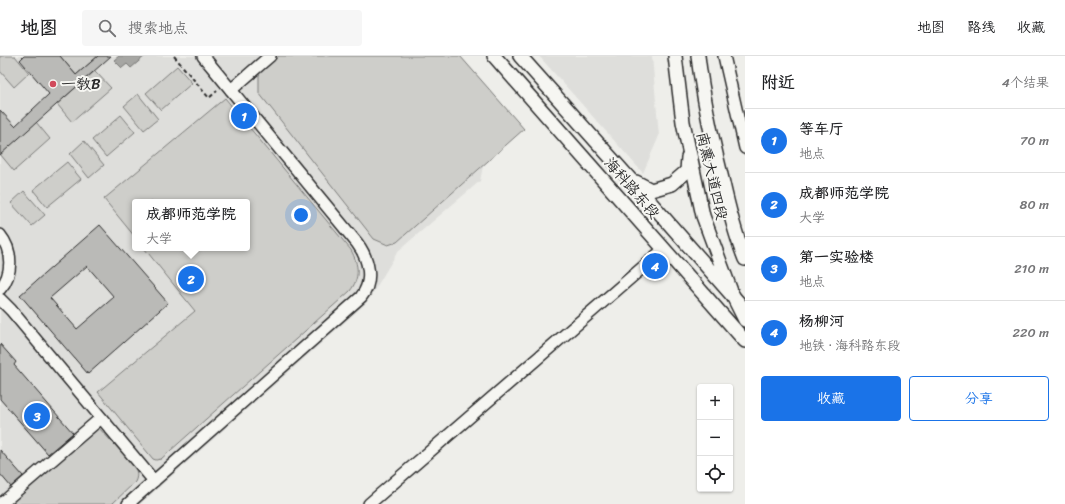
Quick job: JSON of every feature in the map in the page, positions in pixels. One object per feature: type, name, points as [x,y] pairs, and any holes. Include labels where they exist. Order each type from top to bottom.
[{"type":"main road","name":"海科路东段","points":[[494,56],[745,341]]},
{"type":"main road","name":"海科路东段","points":[[520,56],[745,310]]},
{"type":"main road","name":"南熏大道四段","points":[[675,56],[683,122],[703,216],[732,294],[745,320]]},
{"type":"main road","points":[[698,56],[710,129],[726,198],[744,252]]},
{"type":"main road","points":[[629,178],[651,190],[672,184],[687,171],[689,151]]},
{"type":"street","points":[[128,504],[361,297],[365,293],[368,282],[367,261],[362,250],[203,56]]},
{"type":"street","points":[[229,87],[270,56]]},
{"type":"street","points":[[724,56],[745,148]]},
{"type":"street","points":[[0,235],[4,240],[10,254],[10,269],[5,283],[0,290]]},
{"type":"street","points":[[369,504],[664,249]]},
{"type":"street","points":[[0,299],[11,310],[154,481]]},
{"type":"street","points":[[1,504],[101,418]]},
{"type":"path","points":[[174,56],[209,98],[229,87]]},
{"type":"shaded area","points":[[0,56],[461,56],[524,129],[483,166],[480,181],[398,251],[364,305],[140,504],[0,504]]},
{"type":"shaded area","points":[[0,56],[15,56],[29,73],[14,87],[0,71]]},
{"type":"shaded area","points":[[60,56],[98,56],[76,75]]},
{"type":"shaded area","points":[[119,56],[145,56],[131,68],[127,64],[122,68],[114,60]]},
{"type":"shaded area","points":[[279,56],[460,56],[524,129],[397,242],[388,245],[374,239],[259,93],[259,72]]},
{"type":"shaded area","points":[[539,56],[652,56],[659,136],[643,173]]},
{"type":"shaded area","points":[[177,66],[192,83],[161,110],[146,93]]},
{"type":"shaded area","points":[[95,71],[111,88],[72,122],[57,104]]},
{"type":"shaded area","points":[[138,94],[158,119],[144,130],[124,106]]},
{"type":"shaded area","points":[[225,98],[351,250],[356,261],[356,281],[350,291],[161,459],[153,459],[98,392],[195,311],[146,251],[250,251],[250,199],[132,199],[132,233],[104,199]]},
{"type":"shaded area","points":[[121,115],[135,132],[106,157],[92,140]]},
{"type":"shaded area","points":[[36,122],[50,139],[14,171],[0,154]]},
{"type":"shaded area","points":[[84,141],[104,165],[89,178],[70,154]]},
{"type":"shaded area","points":[[67,162],[81,179],[47,207],[33,190]]},
{"type":"shaded area","points":[[24,191],[45,215],[32,226],[11,203]]},
{"type":"shaded area","points":[[97,426],[132,463],[137,476],[135,482],[112,504],[8,504]]},
{"type":"building","points":[[24,56],[60,56],[76,75],[98,56],[111,56],[0,155],[0,110],[15,126],[49,94],[20,60]]},
{"type":"building","points":[[100,225],[168,303],[88,374],[20,295]],"holes":[[[87,266],[114,297],[77,329],[50,298]]]},
{"type":"building","points":[[0,344],[16,362],[14,365],[73,433],[48,454],[0,399]]},
{"type":"building","points":[[0,450],[23,476],[11,487],[0,474]]},
{"type":"place","name":"一教B","points":[[53,84]]},
{"type":"place","name":"等车厅","points":[[244,116]]},
{"type":"place","name":"杨柳河","points":[[655,266]]},
{"type":"place","name":"成都师范学院","points":[[191,279]]},
{"type":"place","name":"第一实验楼","points":[[37,416]]}]
